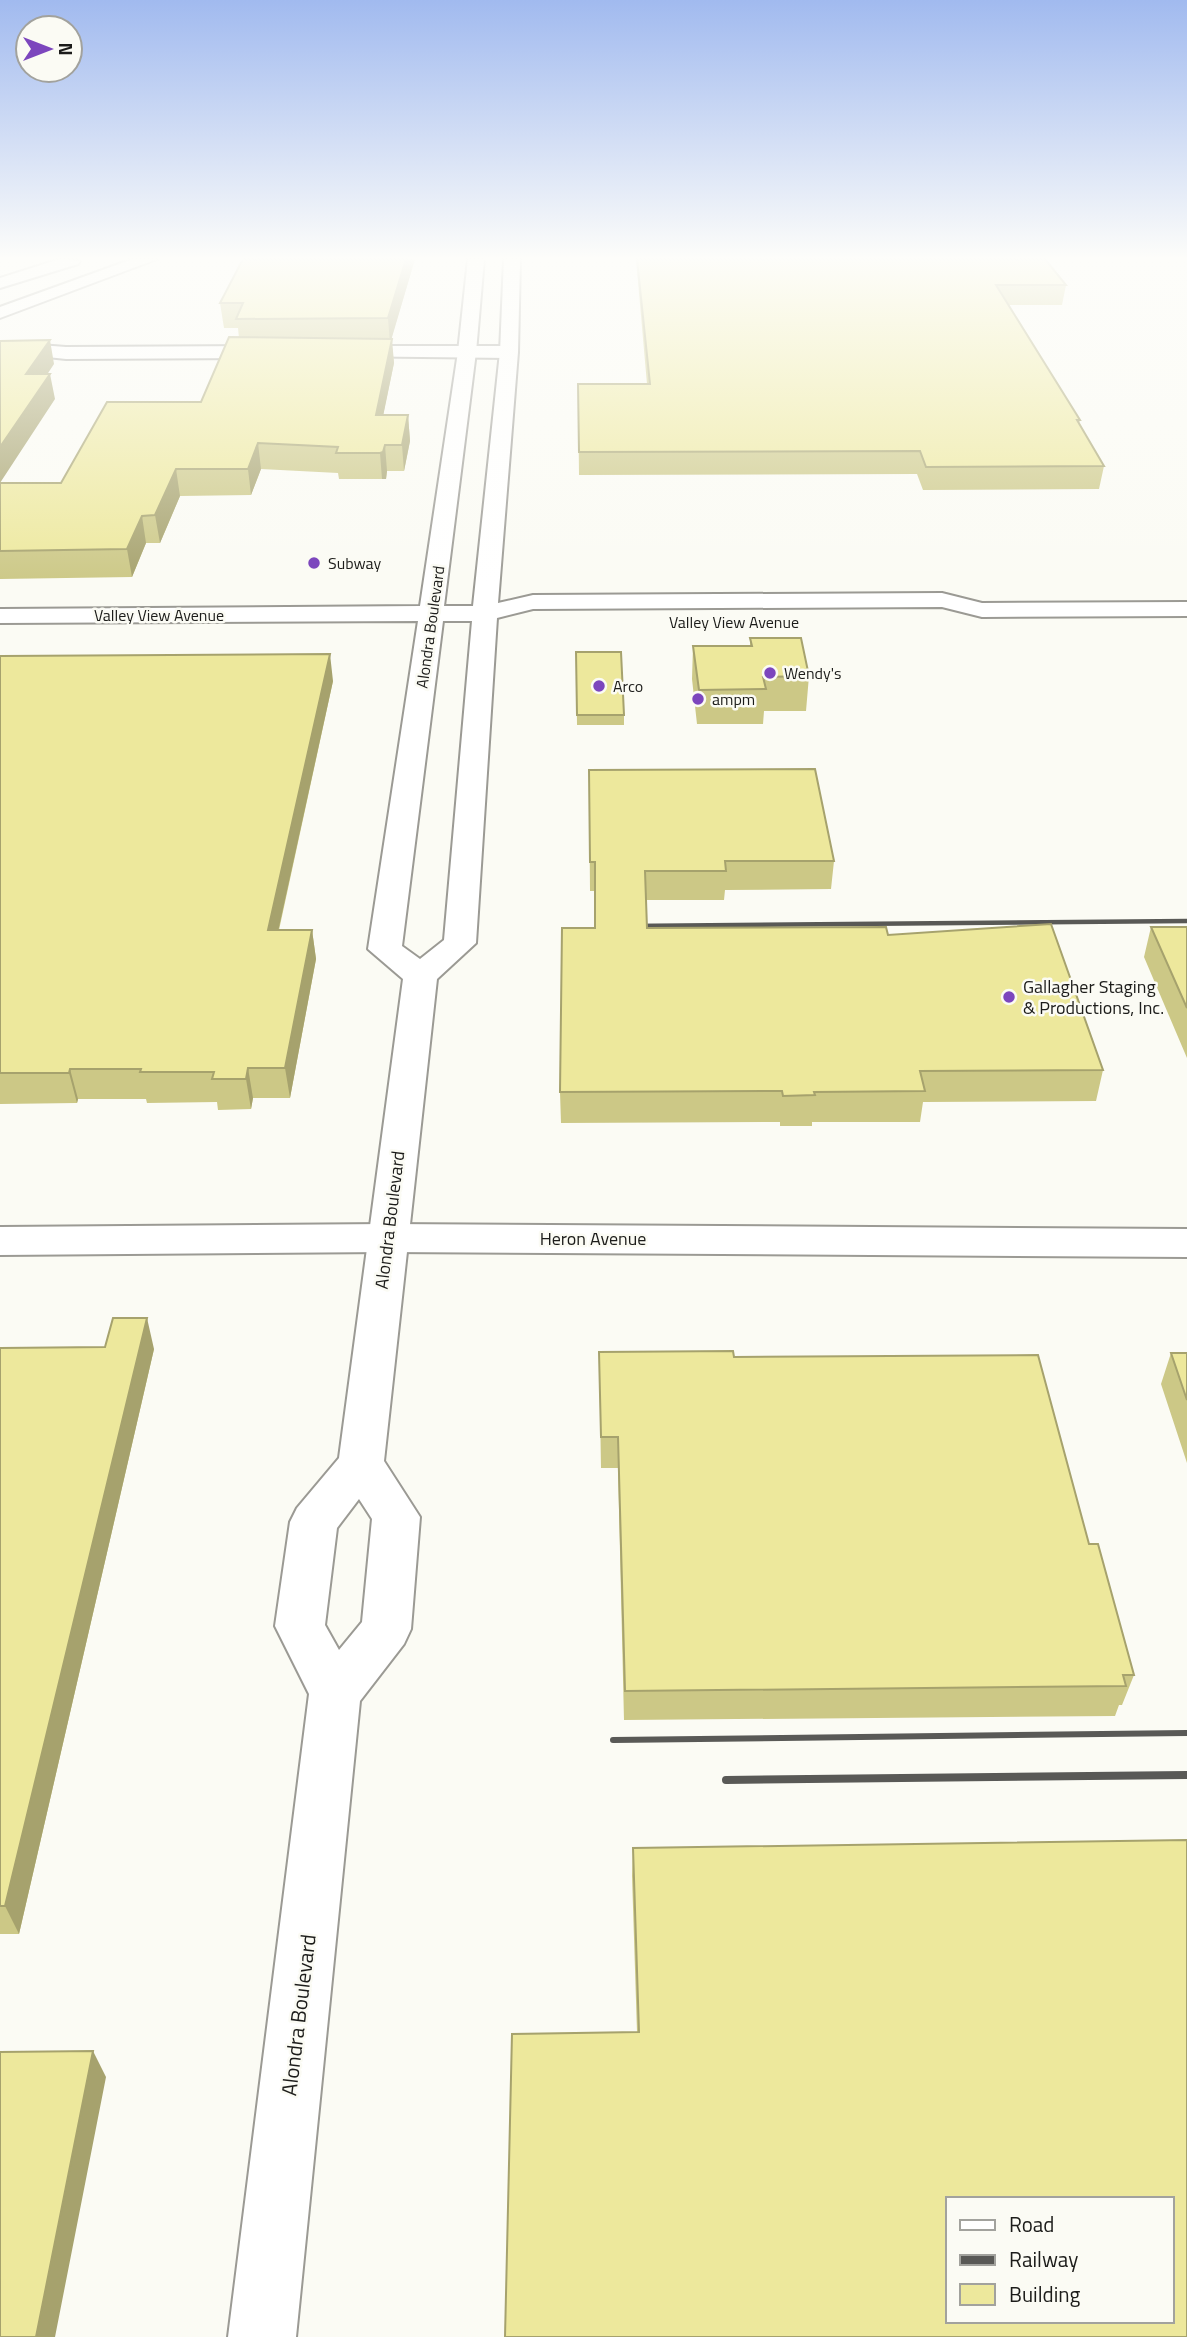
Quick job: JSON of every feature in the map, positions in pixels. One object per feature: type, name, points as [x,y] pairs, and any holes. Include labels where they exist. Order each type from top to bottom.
[{"type":"main road","name":"Alondra Boulevard","points":[[361,1464],[420,976],[385,949],[465,368]]},
{"type":"main road","points":[[420,976],[460,943],[485,613],[508,368]]},
{"type":"main road","name":"Valley View Avenue","points":[[0,615],[485,613],[531,623],[949,621],[982,610],[1187,609]]},
{"type":"main road","name":"Heron Avenue","points":[[0,1241],[388,1238],[1187,1243]]},
{"type":"main road","points":[[361,1464],[396,1517],[386,1629],[335,1693],[300,1626],[314,1522],[361,1464]]},
{"type":"main road","name":"Alondra Boulevard","points":[[262,2337],[335,1693]]},
{"type":"building","points":[[0,368],[30,368],[26,374],[50,374],[0,447]]},
{"type":"building","points":[[216,368],[386,368],[376,415],[408,415],[402,445],[385,445],[380,453],[336,453],[338,447],[258,443],[248,469],[176,469],[155,515],[142,516],[127,549],[0,551],[0,483],[61,483],[107,402],[201,402]]},
{"type":"building","points":[[648,368],[1048,368],[1080,420],[1077,420],[1104,466],[926,467],[920,451],[579,452],[578,384],[650,384]]},
{"type":"building","points":[[750,638],[801,638],[809,676],[763,677],[766,689],[699,690],[693,646],[752,646]]},
{"type":"building","name":"Arco","points":[[576,652],[621,652],[624,715],[577,715]]},
{"type":"building","points":[[330,654],[268,930],[312,930],[285,1068],[248,1068],[246,1079],[212,1079],[214,1072],[140,1072],[141,1069],[0,1073],[0,656]]},
{"type":"building","points":[[815,769],[834,861],[725,861],[726,871],[645,871],[647,928],[886,927],[888,935],[1051,924],[1103,1070],[920,1071],[925,1091],[814,1092],[815,1095],[783,1096],[782,1091],[560,1092],[562,928],[595,928],[595,862],[590,862],[589,770]]},
{"type":"building","points":[[1151,927],[1187,927],[1187,1008]]},
{"type":"building","points":[[113,1318],[147,1318],[5,1906],[0,1906],[0,1348],[105,1347]]},
{"type":"building","points":[[733,1351],[734,1357],[1038,1355],[1089,1544],[1098,1544],[1134,1675],[1123,1675],[1126,1686],[625,1691],[618,1437],[601,1437],[599,1352]]},
{"type":"building","points":[[1171,1353],[1187,1353],[1187,1400]]},
{"type":"building","points":[[1187,1840],[1187,2337],[505,2337],[512,2034],[639,2032],[633,1848]]},
{"type":"building","points":[[93,2051],[36,2337],[0,2337],[0,2052]]},
{"type":"railway","points":[[628,926],[1187,921]]},
{"type":"railway","points":[[613,1740],[1187,1733]]},
{"type":"railway","points":[[726,1780],[1187,1775]]},
{"type":"place","name":"Subway","points":[[314,563]]},
{"type":"place","name":"Wendy's","points":[[770,673]]},
{"type":"place","name":"Arco","points":[[599,686]]},
{"type":"place","name":"ampm","points":[[698,699]]},
{"type":"place","name":"Gallagher Staging & Productions, Inc.","points":[[1009,997]]}]
